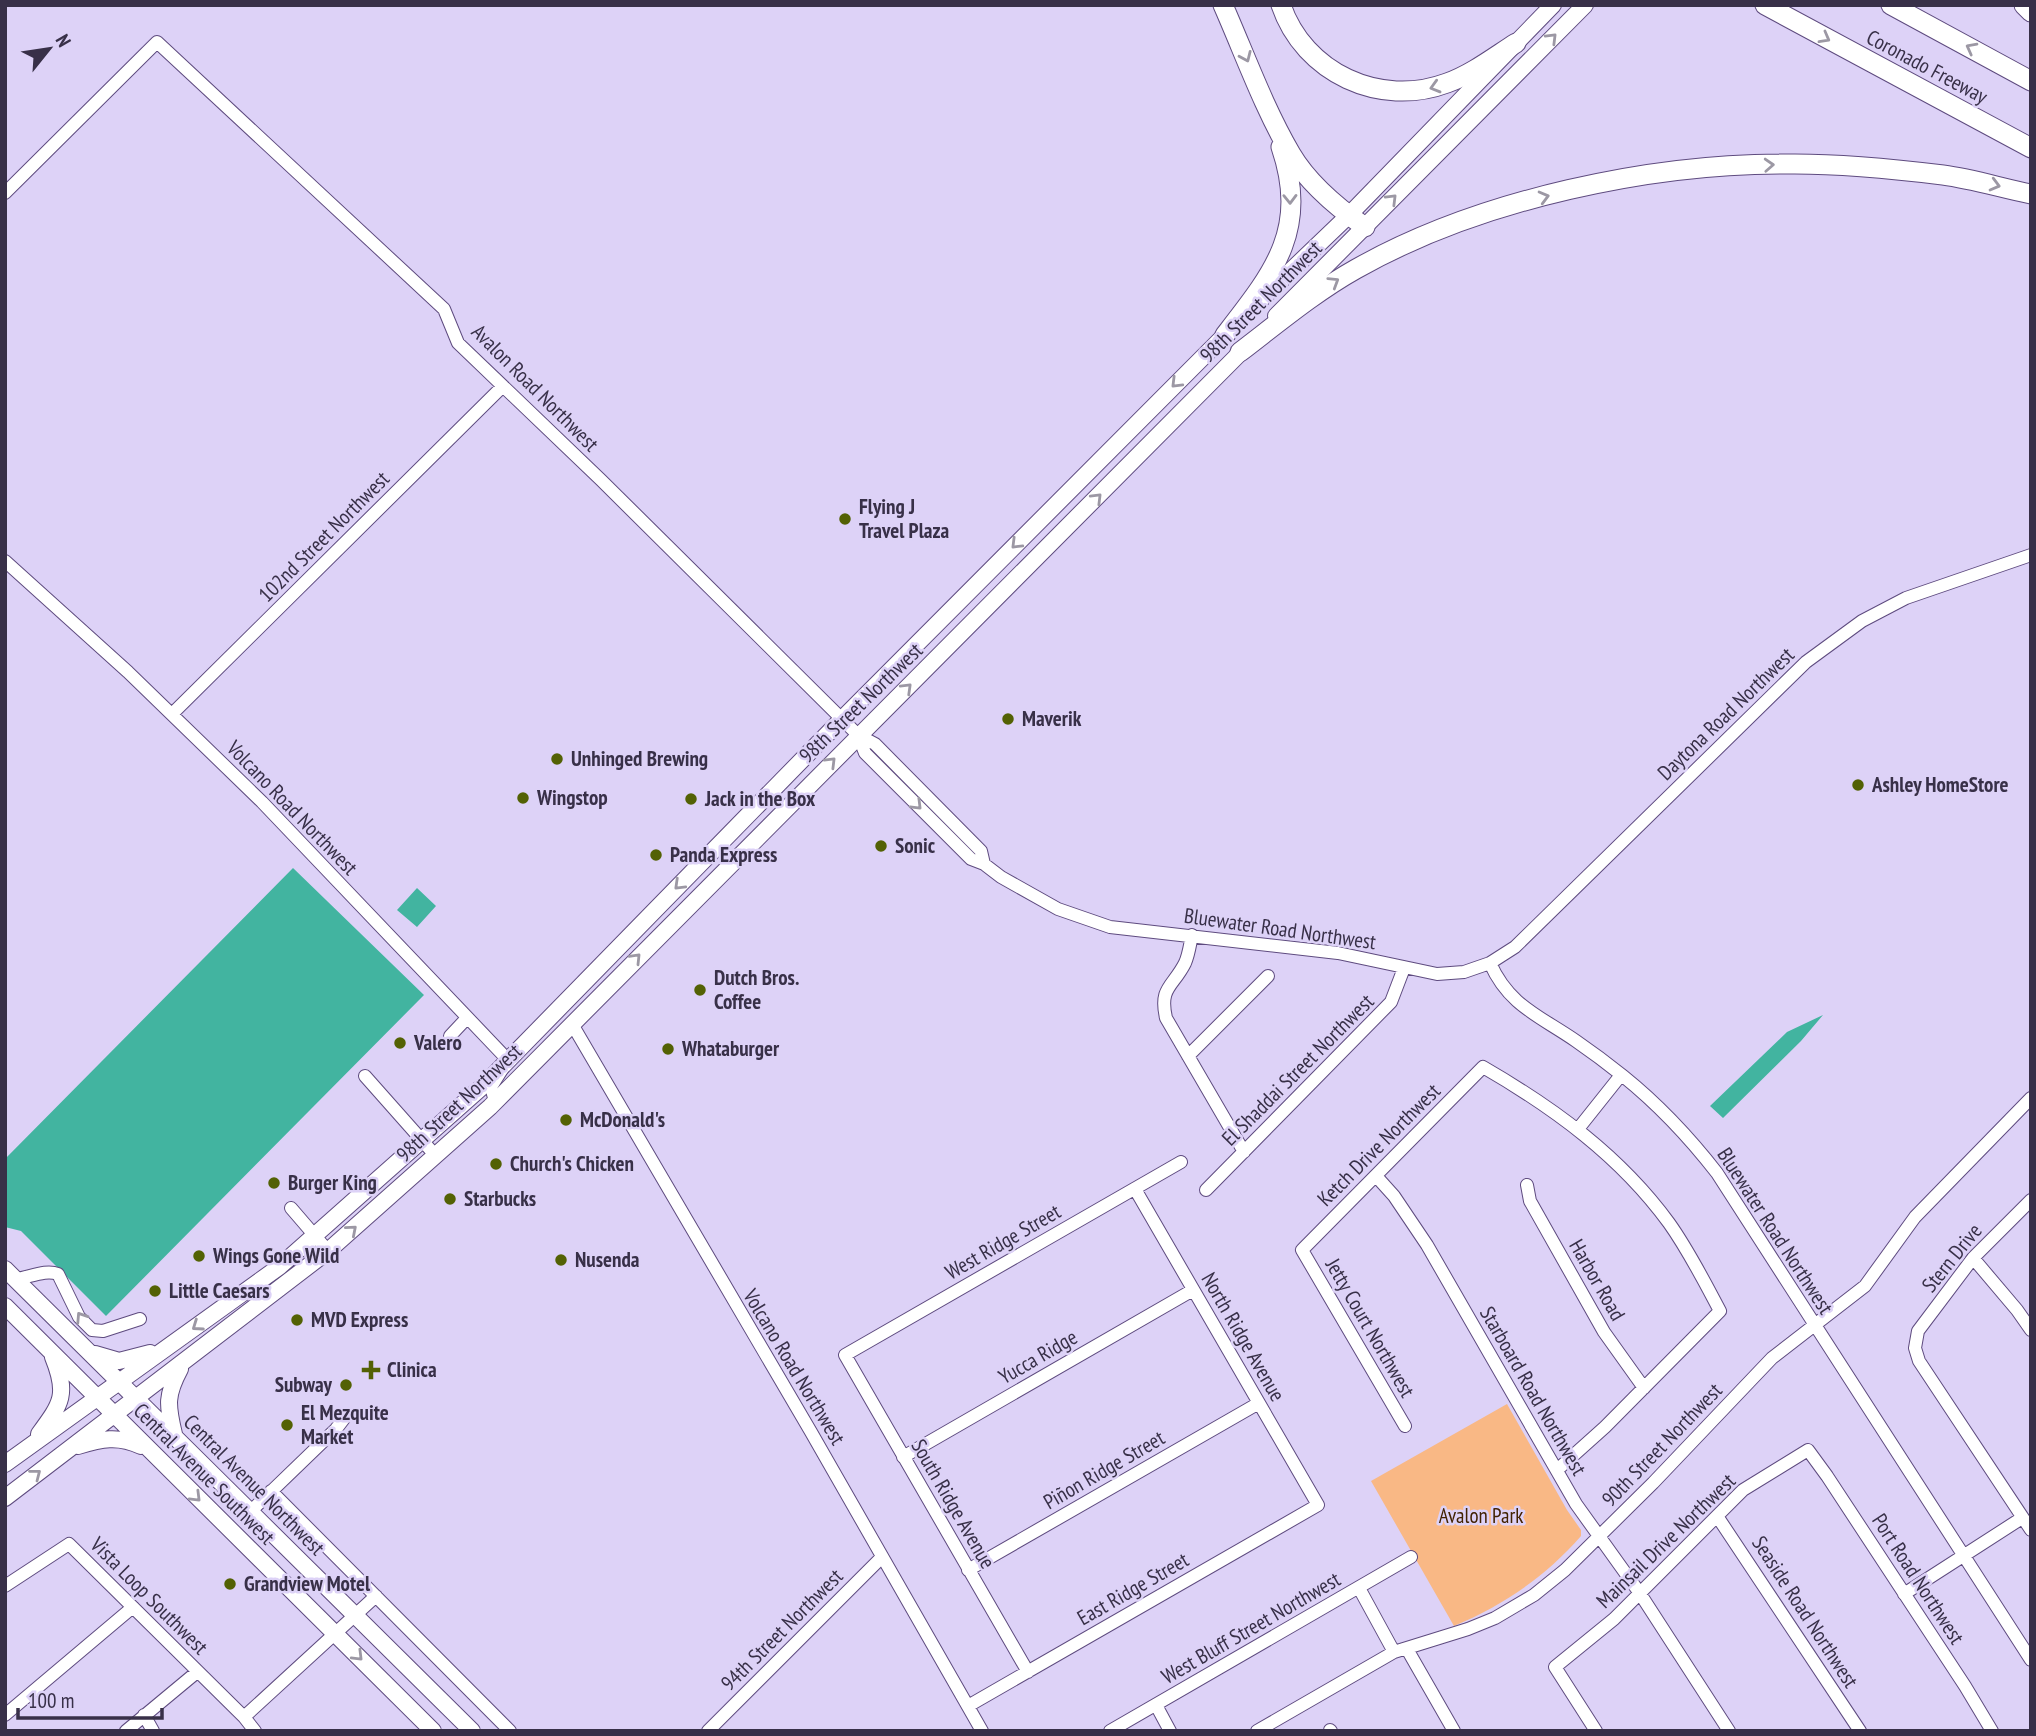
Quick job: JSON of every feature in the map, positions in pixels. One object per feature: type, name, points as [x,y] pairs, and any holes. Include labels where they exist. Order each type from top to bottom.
[{"type":"highway","points":[[1223,5],[1292,156],[1316,184],[1357,221]]},
{"type":"highway","points":[[1281,5],[1294,34],[1317,59],[1345,79],[1380,90],[1419,91],[1445,84],[1471,72],[1516,43]]},
{"type":"highway","name":"Coronado Freeway","points":[[1765,5],[2031,148]]},
{"type":"highway","name":"Coronado Freeway","points":[[1891,5],[2031,80]]},
{"type":"highway","points":[[2025,5],[2031,10]]},
{"type":"highway","points":[[1225,335],[1269,277],[1286,240],[1291,214],[1287,164],[1269,109]]},
{"type":"highway","points":[[1240,352],[1334,282],[1399,248],[1483,214],[1594,185],[1694,169],[1794,164],[1944,175],[2031,194]]},
{"type":"main road","name":"98th Street Northwest","points":[[5,1498],[328,1251],[435,1155],[493,1094],[572,1024],[1240,352],[1553,5]]},
{"type":"main road","name":"98th Street Northwest","points":[[5,1464],[279,1267],[422,1140],[537,1031],[842,719],[1225,335],[1357,221],[1585,5]]},
{"type":"main road","points":[[572,1024],[566,1014],[603,974],[608,956]]},
{"type":"main road","points":[[493,1094],[527,1052],[537,1031]]},
{"type":"main road","name":"Central Avenue Northwest","points":[[10,1274],[472,1731]]},
{"type":"main road","name":"Central Avenue Southwest","points":[[5,1306],[433,1731]]},
{"type":"main road","points":[[89,1351],[119,1361],[131,1360],[166,1348]]},
{"type":"main road","points":[[32,1445],[54,1415],[62,1398],[63,1384],[51,1351]]},
{"type":"main road","points":[[175,1436],[168,1409],[170,1388],[183,1363]]},
{"type":"main road","points":[[66,1450],[107,1438],[130,1441],[147,1449]]},
{"type":"street","name":"Avalon Road Northwest","points":[[5,194],[157,42],[444,309],[458,343],[601,480],[858,735]]},
{"type":"street","name":"102nd Street Northwest","points":[[172,714],[503,386]]},
{"type":"street","name":"Daytona Road Northwest","points":[[1490,963],[1515,947],[1805,662],[1862,621],[1906,598],[2031,555]]},
{"type":"street","name":"Volcano Road Northwest","points":[[5,561],[172,714],[262,802],[508,1060]]},
{"type":"street","name":"Bluewater Road Northwest","points":[[858,735],[864,753],[971,859],[984,864],[1001,877],[1058,909],[1110,926],[1338,953],[1437,974],[1464,972],[1490,963],[1506,991],[1522,1007],[1576,1040],[1621,1074],[1679,1128],[1717,1173],[2031,1660]]},
{"type":"street","points":[[1192,935],[1187,959],[1166,990],[1163,1004],[1166,1018],[1244,1152]]},
{"type":"street","name":"El Shaddai Street Northwest","points":[[1206,1190],[1391,1002],[1404,968]]},
{"type":"street","points":[[1188,1056],[1268,976]]},
{"type":"street","points":[[450,1035],[467,1018]]},
{"type":"street","name":"Volcano Road Northwest","points":[[572,1024],[982,1731]]},
{"type":"street","points":[[493,1094],[508,1060]]},
{"type":"street","name":"Ketch Drive Northwest","points":[[1302,1250],[1483,1067],[1531,1094],[1578,1129]]},
{"type":"street","points":[[1557,1469],[1605,1427],[1720,1311],[1669,1223],[1611,1157],[1578,1129],[1621,1074]]},
{"type":"street","points":[[365,1076],[435,1155]]},
{"type":"street","name":"90th Street Northwest","points":[[1257,1731],[1400,1651],[1468,1629],[1504,1612],[1544,1587],[1653,1483],[1772,1358],[1865,1286],[1915,1217],[2031,1098]]},
{"type":"street","name":"West Ridge Street","points":[[845,1355],[1181,1162]]},
{"type":"street","name":"Starboard Road Northwest","points":[[1376,1176],[1394,1196],[1427,1245],[1576,1504],[1639,1592],[1729,1731]]},
{"type":"street","name":"Harbor Road","points":[[1527,1185],[1530,1201],[1604,1332],[1644,1388]]},
{"type":"street","name":"North Ridge Avenue","points":[[1135,1189],[1318,1505]]},
{"type":"street","name":"Stern Drive","points":[[2022,1518],[1919,1361],[1915,1348],[1918,1331],[1973,1258],[2031,1200]]},
{"type":"street","points":[[292,1208],[328,1251]]},
{"type":"street","name":"Jetty Court Northwest","points":[[1302,1250],[1405,1426]]},
{"type":"street","points":[[1973,1258],[2031,1330]]},
{"type":"street","points":[[10,1274],[36,1276],[45,1271],[58,1274],[79,1317],[92,1330],[103,1331],[140,1319]]},
{"type":"street","name":"Yucca Ridge","points":[[903,1457],[1193,1290]]},
{"type":"street","name":"South Ridge Avenue","points":[[845,1355],[1028,1672]]},
{"type":"street","name":"Piñon Ridge Street","points":[[968,1570],[1259,1403]]},
{"type":"street","points":[[251,1511],[346,1416]]},
{"type":"street","name":"Mainsail Drive Northwest","points":[[1596,1731],[1555,1667],[1599,1633],[1743,1490],[1808,1450]]},
{"type":"street","name":"Port Road Northwest","points":[[1808,1450],[1992,1731]]},
{"type":"street","name":"Central Avenue Northwest","points":[[271,1491],[510,1731]]},
{"type":"street","name":"East Ridge Street","points":[[968,1706],[1318,1505]]},
{"type":"street","name":"Seaside Road Northwest","points":[[1717,1516],[1860,1731]]},
{"type":"street","points":[[1904,1594],[2022,1518],[2031,1530]]},
{"type":"street","name":"Vista Loop Southwest","points":[[5,1586],[69,1544],[255,1731]]},
{"type":"street","name":"94th Street Northwest","points":[[708,1731],[883,1557]]},
{"type":"street","name":"West Bluff Street Northwest","points":[[1110,1731],[1411,1557]]},
{"type":"street","points":[[1359,1588],[1454,1731]]},
{"type":"street","points":[[244,1717],[376,1595]]},
{"type":"street","points":[[5,1715],[133,1607]]},
{"type":"street","points":[[126,1731],[197,1672]]},
{"type":"street","points":[[1156,1705],[1170,1731]]},
{"type":"street","points":[[144,1715],[153,1731]]},
{"type":"green space","name":"Avalon Park","points":[[1507,1404],[1581,1530],[1581,1536],[1553,1564],[1523,1588],[1490,1609],[1454,1626],[1371,1481]]},
{"type":"shaded area","points":[[293,868],[424,995],[106,1316],[21,1231],[5,1227],[5,1159]]},
{"type":"shaded area","points":[[417,888],[436,906],[417,927],[397,910]]},
{"type":"shaded area","points":[[1823,1015],[1801,1041],[1723,1118],[1710,1106],[1787,1032]]},
{"type":"place","name":"Flying J Travel Plaza","points":[[845,519]]},
{"type":"place","name":"Maverik","points":[[1008,719]]},
{"type":"place","name":"Unhinged Brewing","points":[[557,759]]},
{"type":"place","name":"Ashley HomeStore","points":[[1858,785]]},
{"type":"place","name":"Wingstop","points":[[523,798]]},
{"type":"place","name":"Jack in the Box","points":[[691,799]]},
{"type":"place","name":"Sonic","points":[[881,846]]},
{"type":"place","name":"Panda Express","points":[[656,855]]},
{"type":"place","name":"Dutch Bros. Coffee","points":[[700,990]]},
{"type":"place","name":"Valero","points":[[400,1043]]},
{"type":"place","name":"Whataburger","points":[[668,1049]]},
{"type":"place","name":"McDonald's","points":[[566,1120]]},
{"type":"place","name":"Church's Chicken","points":[[496,1164]]},
{"type":"place","name":"Burger King","points":[[274,1183]]},
{"type":"place","name":"Starbucks","points":[[450,1199]]},
{"type":"place","name":"Wings Gone Wild","points":[[199,1256]]},
{"type":"place","name":"Nusenda","points":[[561,1260]]},
{"type":"place","name":"Little Caesars","points":[[155,1291]]},
{"type":"place","name":"MVD Express","points":[[297,1320]]},
{"type":"place","name":"Clinica","points":[[371,1370]]},
{"type":"place","name":"Subway","points":[[346,1385]]},
{"type":"place","name":"El Mezquite Market","points":[[287,1425]]},
{"type":"place","name":"Grandview Motel","points":[[230,1584]]}]
